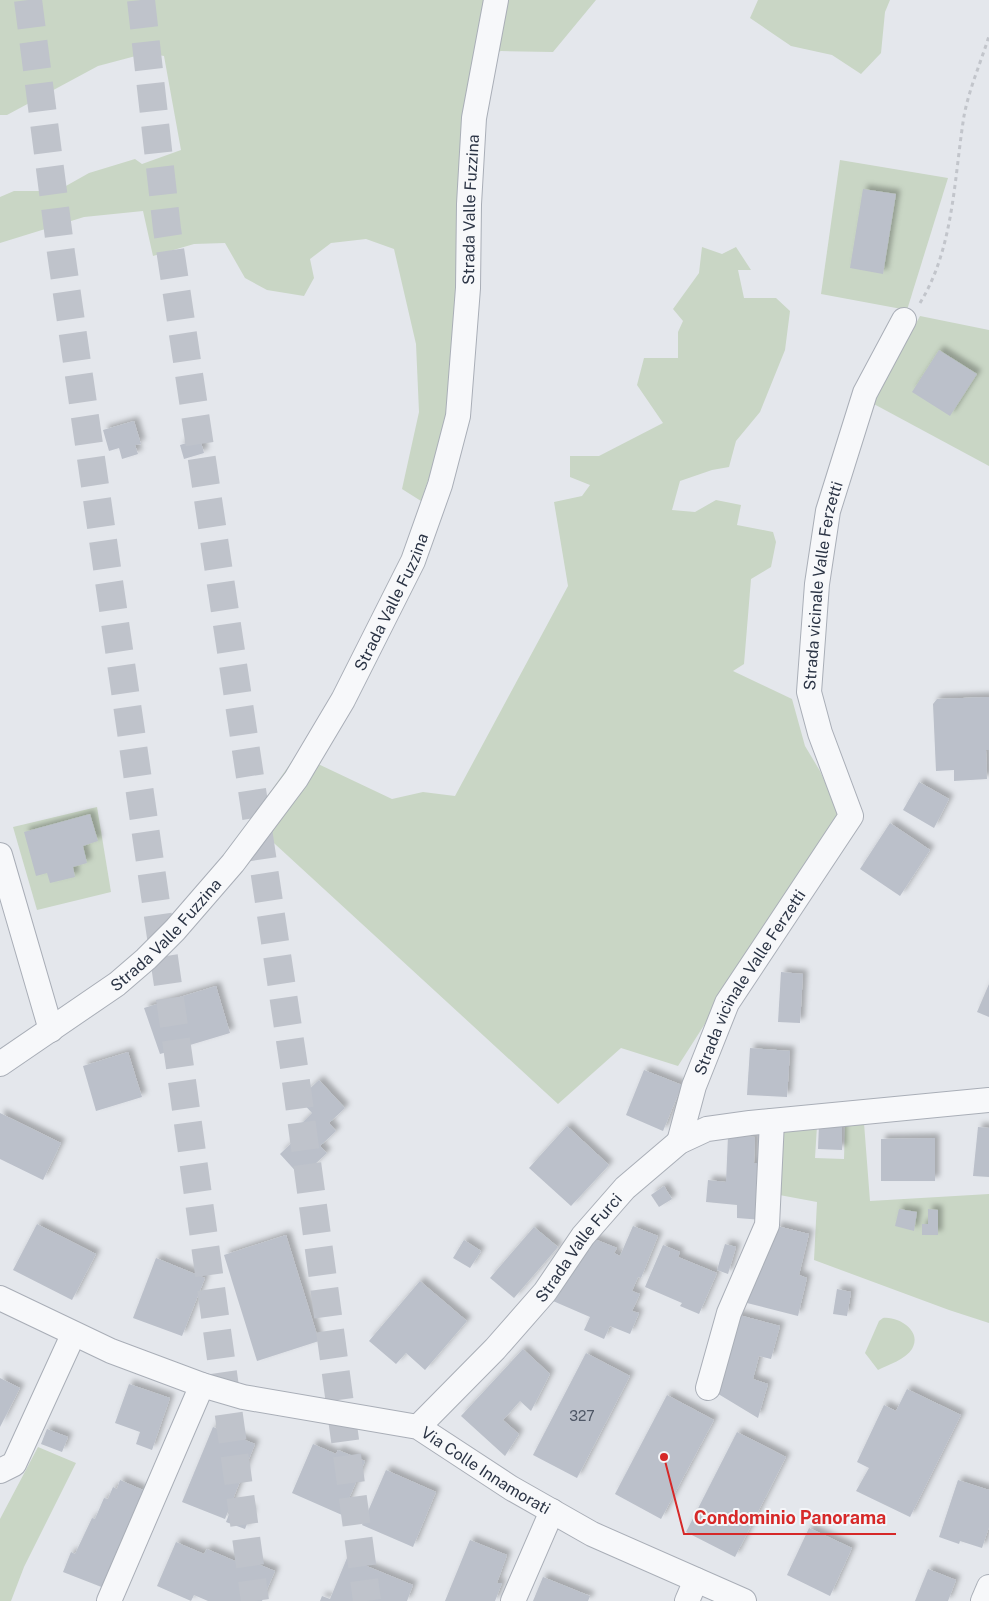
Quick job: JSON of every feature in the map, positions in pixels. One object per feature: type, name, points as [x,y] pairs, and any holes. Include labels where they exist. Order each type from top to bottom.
[{"type":"street","name":"Strada Valle Fuzzina","points":[[0,1064],[117,984],[146,959],[175,930],[232,863],[296,779],[343,700],[413,561],[440,485],[458,416],[468,288],[469,204],[474,118],[496,0]]},
{"type":"street","name":"Strada vicinale Valle Ferzetti","points":[[679,1142],[694,1086],[727,1003],[851,816],[820,733],[810,692],[817,584],[828,511],[865,393],[904,320]]},
{"type":"street","points":[[0,854],[51,1030]]},
{"type":"street","name":"Strada Valle Furci","points":[[418,1427],[495,1349],[545,1292],[583,1236],[625,1188],[679,1142],[708,1129],[989,1100]]},
{"type":"street","points":[[708,1388],[729,1313],[767,1225],[772,1121]]},
{"type":"street","name":"Via Colle Innamorati","points":[[0,1298],[73,1335],[202,1385],[243,1397],[418,1427],[511,1488],[691,1590],[744,1601]]},
{"type":"street","points":[[0,1471],[14,1464],[73,1335]]},
{"type":"street","points":[[110,1601],[202,1385]]},
{"type":"street","points":[[513,1601],[552,1511]]},
{"type":"street","points":[[983,1601],[989,1586]]},
{"type":"path","points":[[904,320],[916,308],[926,292],[945,241],[965,113],[989,36]]},
{"type":"green space","points":[[0,0],[596,0],[553,52],[501,51],[474,61],[458,311],[446,428],[421,501],[402,489],[419,412],[416,344],[394,249],[366,239],[331,243],[310,259],[314,278],[304,296],[267,290],[245,278],[225,243],[194,244],[153,256],[143,211],[84,217],[0,243],[0,197],[14,191],[57,191],[89,173],[135,159],[142,164],[181,150],[164,56],[147,53],[98,66],[7,115],[0,115]]},
{"type":"green space","points":[[758,0],[890,0],[885,12],[881,53],[861,74],[832,55],[791,46],[750,18]]},
{"type":"green space","points":[[840,160],[948,178],[907,310],[821,294]]},
{"type":"green space","points":[[702,247],[722,254],[736,247],[751,270],[738,270],[744,298],[776,298],[790,311],[785,350],[760,412],[736,441],[729,467],[712,470],[680,481],[672,510],[695,512],[716,500],[741,505],[737,525],[773,532],[776,542],[771,567],[751,579],[744,664],[733,671],[792,699],[805,746],[820,771],[839,814],[678,1066],[621,1048],[558,1104],[250,821],[297,754],[392,799],[423,792],[455,796],[568,586],[554,502],[582,496],[590,485],[570,477],[570,456],[599,456],[663,423],[637,385],[644,358],[678,358],[678,332],[683,321],[673,309],[699,273]]},
{"type":"green space","points":[[920,316],[989,330],[989,466],[872,403]]},
{"type":"green space","points":[[97,807],[111,892],[37,910],[13,827]]},
{"type":"green space","points":[[864,1123],[870,1201],[989,1194],[989,1323],[814,1260],[817,1202],[774,1194],[777,1129],[817,1126],[815,1158],[844,1159],[845,1124]]},
{"type":"green space","points":[[883,1318],[902,1322],[912,1331],[915,1342],[906,1356],[878,1370],[865,1353],[879,1321]]},
{"type":"green space","points":[[38,1447],[76,1463],[24,1567],[11,1601],[0,1601],[0,1519]]},
{"type":"building","points":[[863,189],[896,194],[883,274],[850,268]]},
{"type":"building","points":[[939,350],[977,374],[950,416],[912,392]]},
{"type":"building","points":[[134,421],[141,444],[135,445],[138,454],[122,459],[119,448],[109,451],[103,430]]},
{"type":"building","points":[[200,439],[204,453],[184,459],[180,445]]},
{"type":"building","points":[[989,697],[989,750],[986,750],[987,779],[954,781],[954,770],[936,771],[933,704],[937,699]]},
{"type":"building","points":[[919,782],[949,799],[934,828],[903,810]]},
{"type":"building","points":[[90,814],[98,841],[83,846],[87,863],[73,867],[75,877],[50,883],[47,873],[36,876],[24,832]]},
{"type":"building","points":[[890,823],[930,850],[900,896],[860,869]]},
{"type":"building","points":[[781,972],[803,974],[800,1023],[778,1022]]},
{"type":"building","points":[[989,984],[989,1017],[977,1012]]},
{"type":"building","points":[[216,986],[230,1033],[160,1054],[144,1008]]},
{"type":"building","points":[[750,1048],[790,1051],[787,1097],[747,1095]]},
{"type":"building","points":[[128,1052],[142,1097],[96,1111],[83,1066]]},
{"type":"building","points":[[644,1070],[682,1085],[663,1131],[626,1115]]},
{"type":"building","points":[[319,1080],[345,1108],[329,1123],[336,1131],[320,1146],[327,1153],[301,1177],[280,1154],[303,1132],[298,1127],[312,1113],[299,1099]]},
{"type":"building","points":[[0,1113],[61,1143],[43,1180],[0,1159]]},
{"type":"building","points":[[819,1124],[842,1125],[842,1150],[818,1149]]},
{"type":"building","points":[[567,1126],[609,1165],[571,1206],[529,1168]]},
{"type":"building","points":[[978,1127],[989,1128],[989,1177],[973,1176]]},
{"type":"building","points":[[728,1136],[755,1137],[754,1163],[765,1163],[763,1220],[737,1218],[737,1205],[706,1202],[708,1180],[726,1182]]},
{"type":"building","points":[[935,1138],[935,1181],[881,1181],[881,1139]]},
{"type":"building","points":[[664,1186],[672,1199],[659,1207],[651,1195]]},
{"type":"building","points":[[899,1209],[917,1212],[914,1231],[895,1226]]},
{"type":"building","points":[[928,1209],[938,1210],[938,1235],[922,1235],[922,1224],[928,1224]]},
{"type":"building","points":[[37,1224],[96,1254],[72,1300],[13,1270]]},
{"type":"building","points":[[633,1226],[658,1236],[641,1278],[638,1277],[632,1291],[640,1294],[632,1311],[639,1313],[630,1334],[610,1326],[604,1339],[584,1330],[590,1317],[553,1301],[587,1236],[617,1248],[614,1253],[620,1256]]},
{"type":"building","points":[[777,1226],[809,1234],[799,1275],[807,1278],[798,1316],[747,1303],[757,1265],[765,1246],[771,1248]]},
{"type":"building","points":[[534,1227],[558,1247],[514,1298],[490,1278]]},
{"type":"building","points":[[286,1235],[319,1341],[257,1361],[224,1255]]},
{"type":"building","points":[[464,1240],[481,1251],[470,1268],[453,1258]]},
{"type":"building","points":[[725,1244],[736,1247],[728,1274],[717,1270]]},
{"type":"building","points":[[663,1245],[680,1252],[678,1257],[717,1273],[699,1314],[680,1306],[682,1303],[645,1287]]},
{"type":"building","points":[[156,1258],[205,1278],[182,1336],[133,1318]]},
{"type":"building","points":[[420,1281],[467,1321],[425,1370],[406,1353],[396,1364],[369,1341]]},
{"type":"building","points":[[837,1289],[851,1292],[847,1316],[833,1314]]},
{"type":"building","points":[[735,1314],[780,1326],[771,1359],[759,1356],[753,1379],[768,1384],[758,1418],[715,1392]]},
{"type":"building","points":[[523,1349],[550,1374],[531,1411],[520,1401],[503,1420],[519,1434],[505,1456],[461,1416]]},
{"type":"building","points":[[586,1353],[630,1376],[577,1478],[533,1455]]},
{"type":"building","points":[[0,1378],[20,1388],[0,1427]]},
{"type":"building","points":[[129,1384],[170,1398],[152,1450],[136,1444],[140,1432],[115,1423]]},
{"type":"building","points":[[907,1389],[961,1415],[910,1517],[856,1491],[869,1468],[857,1462],[884,1405],[896,1411]]},
{"type":"building","points":[[667,1395],[714,1420],[661,1519],[615,1494]]},
{"type":"building","points":[[213,1427],[255,1444],[225,1519],[182,1502]]},
{"type":"building","points":[[47,1429],[68,1437],[62,1452],[41,1444]]},
{"type":"building","points":[[737,1432],[786,1457],[735,1557],[686,1532]]},
{"type":"building","points":[[313,1444],[336,1454],[338,1450],[365,1461],[342,1515],[292,1493]]},
{"type":"building","points":[[386,1470],[436,1492],[413,1547],[362,1525]]},
{"type":"building","points":[[120,1480],[143,1490],[104,1588],[63,1572],[71,1552],[75,1554],[92,1518],[95,1519],[104,1498],[108,1499],[113,1487],[117,1489]]},
{"type":"building","points":[[958,1480],[989,1490],[989,1527],[982,1548],[960,1541],[959,1544],[939,1537]]},
{"type":"building","points":[[233,1504],[252,1511],[245,1529],[226,1522]]},
{"type":"building","points":[[809,1528],[852,1548],[830,1596],[787,1575]]},
{"type":"building","points":[[470,1540],[507,1555],[497,1583],[502,1583],[495,1601],[445,1601]]},
{"type":"building","points":[[176,1542],[204,1554],[207,1549],[235,1561],[238,1556],[275,1571],[262,1601],[208,1601],[194,1595],[191,1601],[157,1586]]},
{"type":"building","points":[[347,1558],[413,1585],[407,1601],[320,1601],[322,1596],[330,1599]]},
{"type":"building","points":[[928,1569],[956,1580],[948,1601],[915,1601]]},
{"type":"building","points":[[543,1577],[590,1596],[588,1601],[533,1601]]},
{"type":"tunnel","points":[[28,0],[61,253],[181,1074],[255,1601]]},
{"type":"tunnel","points":[[141,0],[167,229],[294,1067],[367,1601]]},
{"type":"place","name":"Condominio Panorama","points":[[664,1457]]}]
